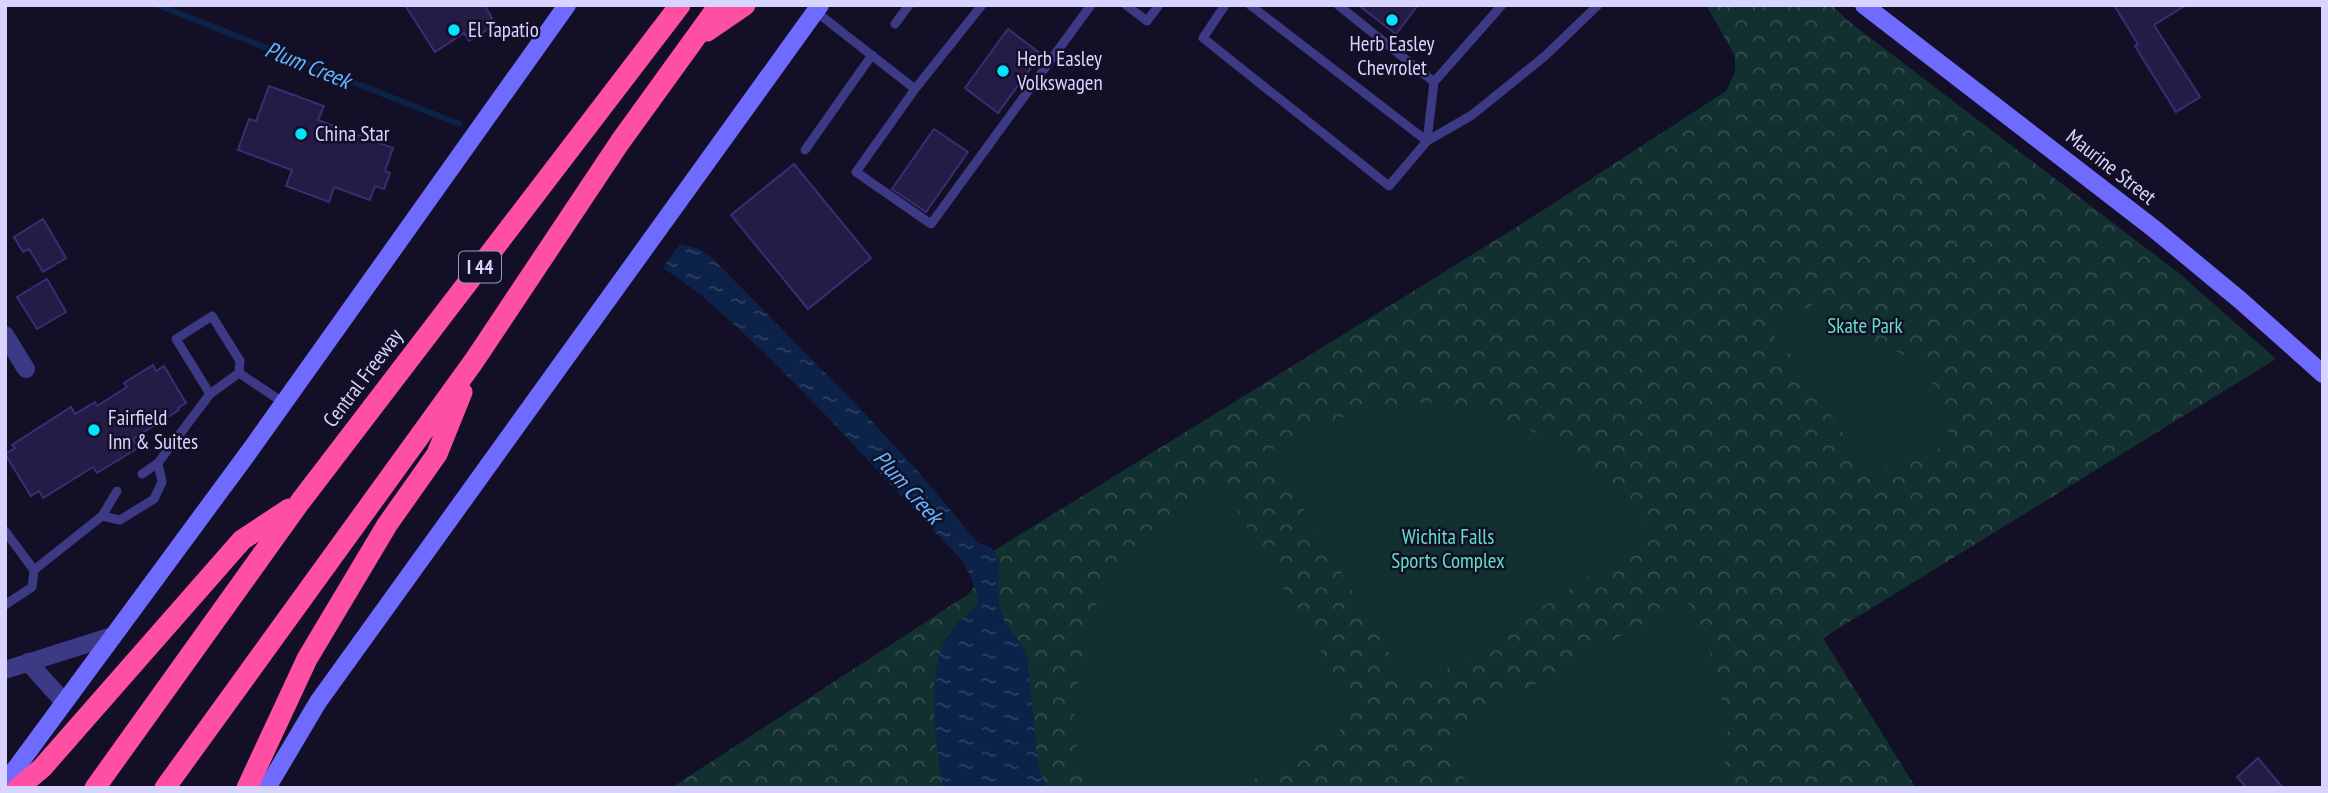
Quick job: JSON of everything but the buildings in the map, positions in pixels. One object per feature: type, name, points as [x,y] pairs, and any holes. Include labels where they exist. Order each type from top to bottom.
[{"type":"highway","points":[[661,33],[672,5]]},
{"type":"highway","name":"Central Freeway","points":[[95,788],[300,502],[680,5]]},
{"type":"highway","name":"I 44","points":[[165,788],[474,361],[620,142],[719,5]]},
{"type":"highway","points":[[693,40],[745,5]]},
{"type":"highway","points":[[247,788],[307,659],[387,526],[437,454],[474,361]]},
{"type":"highway","points":[[18,788],[42,768],[242,540],[300,502]]},
{"type":"main road","points":[[5,783],[284,403],[567,5]]},
{"type":"main road","name":"Maurine Street","points":[[1864,5],[2153,228],[2323,374]]},
{"type":"main road","points":[[267,788],[318,702],[817,8]]},
{"type":"street","points":[[5,335],[26,369]]},
{"type":"street","points":[[6,668],[112,636]]},
{"type":"street","points":[[28,662],[64,702]]},
{"type":"lane","points":[[895,24],[909,5]]},
{"type":"lane","points":[[982,5],[915,89],[856,172],[931,224],[1091,5]]},
{"type":"lane","points":[[1126,5],[1147,21],[1160,5]]},
{"type":"lane","points":[[1225,5],[1203,38],[1389,186],[1427,141],[1472,115],[1545,56],[1598,5]]},
{"type":"lane","points":[[1250,5],[1427,141]]},
{"type":"lane","points":[[1338,5],[1434,82]]},
{"type":"lane","points":[[1427,141],[1434,82],[1502,5]]},
{"type":"lane","points":[[817,8],[915,89]]},
{"type":"lane","points":[[805,150],[872,55]]},
{"type":"lane","points":[[142,474],[158,463],[210,394],[239,373],[240,360],[212,316],[176,339],[210,394]]},
{"type":"lane","points":[[239,373],[284,403]]},
{"type":"lane","points":[[102,516],[120,520],[154,499],[162,482],[158,463]]},
{"type":"lane","points":[[34,570],[102,516],[117,491]]},
{"type":"lane","points":[[5,531],[34,570],[32,587],[5,606]]},
{"type":"green space","points":[[1706,5],[1832,5],[1847,20],[2180,274],[2276,359],[1823,638],[1916,788],[671,788],[970,593],[995,550],[1520,225],[1726,91],[1735,72],[1735,56]]},
{"type":"green space","points":[[1814,303],[1836,310],[1847,329],[1906,356],[1919,365],[1934,386],[1932,395],[1944,415],[1942,419],[1949,433],[1940,448],[1930,454],[1899,459],[1872,475],[1815,392],[1795,357],[1783,349],[1778,351],[1773,347],[1775,331]]},
{"type":"green space","name":"Wichita Falls Sports Complex","points":[[1447,403],[1503,419],[1555,441],[1613,491],[1649,537],[1435,677],[1402,675],[1269,451],[1313,429],[1360,412],[1399,404]]},
{"type":"green space","points":[[1219,480],[1352,704],[1338,734],[1238,788],[1087,788],[1073,727],[1079,672],[1091,614],[1118,567],[1156,526],[1193,496]]},
{"type":"green space","points":[[1686,599],[1710,652],[1728,726],[1723,788],[1470,788],[1450,756],[1463,725]]},
{"type":"water","points":[[680,244],[702,250],[713,259],[851,399],[917,470],[978,543],[992,548],[999,561],[999,606],[1006,625],[1022,644],[1028,662],[1038,765],[1046,788],[943,788],[935,728],[935,684],[943,644],[955,625],[979,602],[971,576],[959,557],[781,370],[710,303],[663,268]]},
{"type":"waterway","name":"Plum Creek","points":[[158,5],[459,124]]},
{"type":"place","name":"Herb Easley Chevrolet","points":[[1392,20]]},
{"type":"place","name":"El Tapatio","points":[[454,30]]},
{"type":"place","name":"Herb Easley Volkswagen","points":[[1003,71]]},
{"type":"place","name":"China Star","points":[[301,134]]},
{"type":"place","name":"Fairfield Inn & Suites","points":[[94,430]]},
{"type":"park label","name":"Skate Park","points":[[1865,326]]}]
